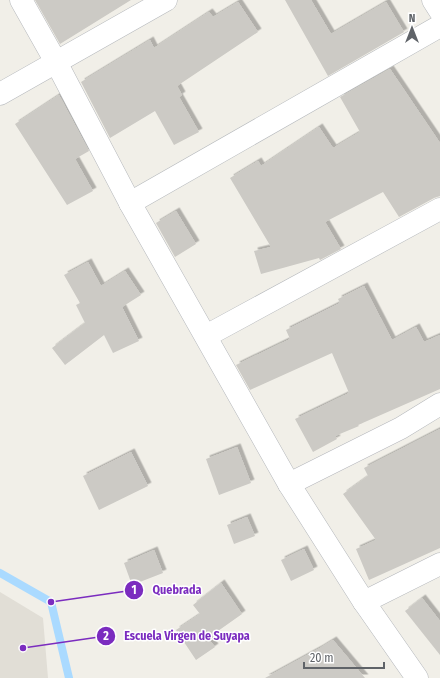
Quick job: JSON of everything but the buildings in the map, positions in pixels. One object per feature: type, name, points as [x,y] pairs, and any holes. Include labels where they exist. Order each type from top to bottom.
[{"type":"street","points":[[21,0],[56,62],[130,203],[289,484],[364,602],[417,678]]},
{"type":"street","points":[[0,94],[166,0]]},
{"type":"street","points":[[433,0],[440,11]]},
{"type":"street","points":[[130,203],[440,26]]},
{"type":"street","points":[[206,336],[440,209]]},
{"type":"street","points":[[289,484],[401,428],[440,404]]},
{"type":"street","points":[[364,602],[440,564]]},
{"type":"shaded area","points":[[0,592],[43,618],[48,678],[0,678]]},
{"type":"waterway","points":[[0,573],[51,602],[69,678]]},
{"type":"place","name":"Quebrada","points":[[51,602]]},
{"type":"place","name":"Escuela Virgen de Suyapa","points":[[23,648]]}]
